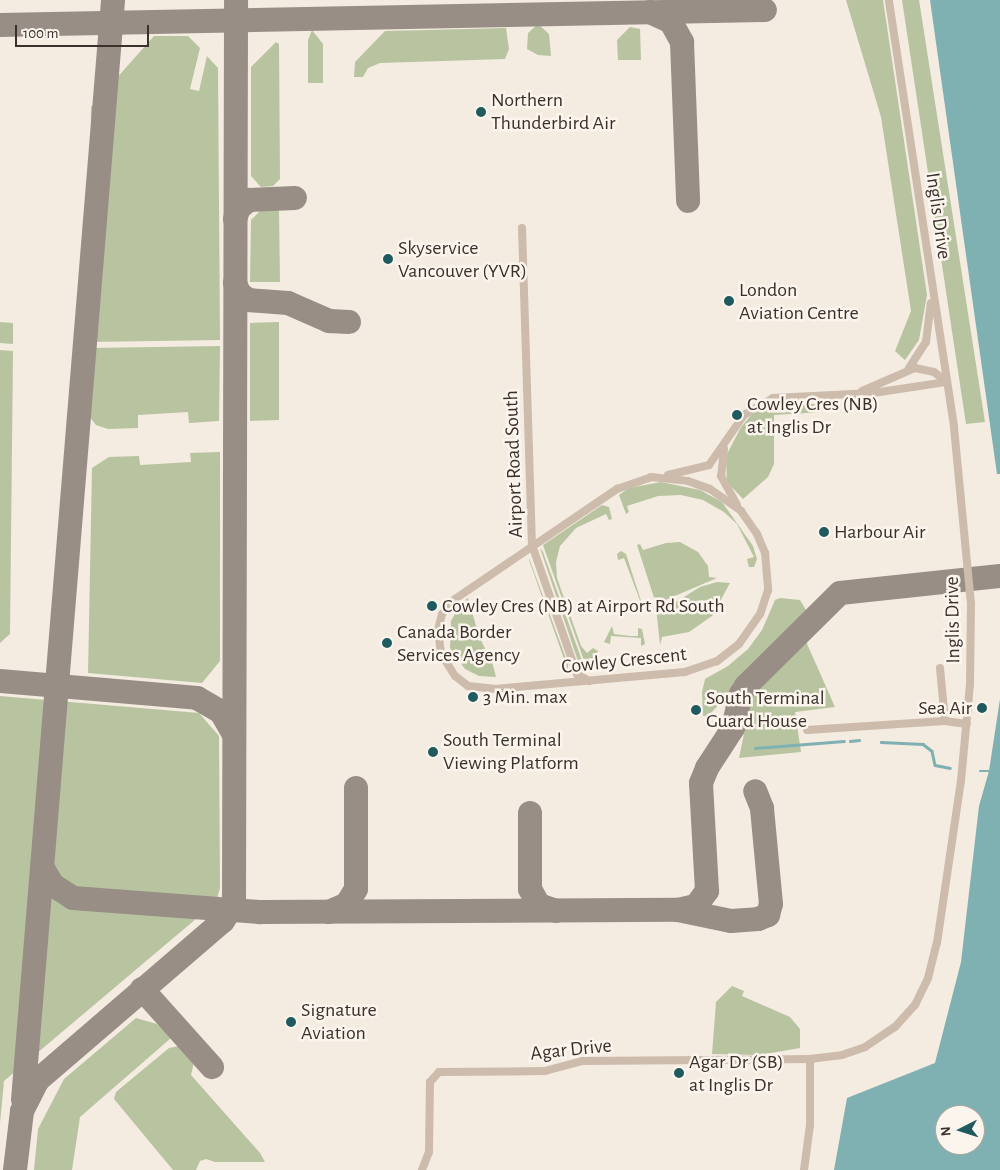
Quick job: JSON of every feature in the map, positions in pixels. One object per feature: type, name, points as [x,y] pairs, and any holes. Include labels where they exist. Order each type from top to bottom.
[{"type":"street","name":"Inglis Drive","points":[[810,1059],[842,1055],[876,1042],[906,1016],[922,992],[937,942],[967,724],[971,604],[962,486],[948,382],[931,284],[889,0]]},
{"type":"street","name":"Airport Road South","points":[[522,228],[532,545],[577,674],[584,680],[592,681]]},
{"type":"street","points":[[903,373],[915,363],[926,342],[931,284]]},
{"type":"street","points":[[854,394],[916,368],[927,368],[948,382]]},
{"type":"street","points":[[651,477],[703,468],[713,461],[744,415],[766,401],[784,396],[854,394],[948,382]]},
{"type":"street","points":[[726,443],[721,476],[741,511]]},
{"type":"street","name":"Cowley Crescent","points":[[651,477],[700,484],[741,511],[762,543],[768,574],[765,602],[746,636],[724,656],[701,668],[592,681],[481,689],[459,680],[444,660],[438,630],[448,606],[463,592],[624,484],[651,477]]},
{"type":"street","points":[[940,668],[945,721]]},
{"type":"street","points":[[807,730],[945,721],[967,724]]},
{"type":"street","points":[[804,1170],[810,1125],[810,1059]]},
{"type":"street","name":"Agar Drive","points":[[422,1170],[429,1152],[430,1082],[439,1072],[545,1072],[582,1061],[810,1059]]},
{"type":"green space","points":[[846,0],[883,0],[927,295],[919,340],[905,360],[895,351],[911,311],[881,117]]},
{"type":"green space","points":[[902,0],[919,0],[985,422],[966,424]]},
{"type":"green space","points":[[538,24],[549,34],[551,56],[538,55],[527,49],[528,33]]},
{"type":"green space","points":[[630,27],[640,29],[641,60],[618,60],[617,40]]},
{"type":"green space","points":[[506,28],[509,49],[505,59],[380,63],[368,68],[363,77],[354,77],[355,62],[385,31]]},
{"type":"green space","points":[[312,30],[323,44],[323,83],[308,83],[308,40]]},
{"type":"green space","points":[[154,36],[188,36],[200,48],[190,89],[199,91],[207,56],[218,68],[220,340],[89,342],[91,107]]},
{"type":"green space","points":[[276,42],[279,44],[280,179],[273,186],[261,187],[251,176],[251,67]]},
{"type":"green space","points":[[279,210],[280,282],[250,282],[251,220],[260,211]]},
{"type":"green space","points":[[0,322],[13,323],[13,344],[0,343]]},
{"type":"green space","points":[[279,322],[279,420],[250,421],[250,323]]},
{"type":"green space","points":[[220,346],[219,421],[189,423],[188,412],[138,415],[138,428],[108,429],[96,425],[89,416],[89,348]]},
{"type":"green space","points":[[0,350],[13,351],[10,634],[0,643]]},
{"type":"green space","points":[[771,404],[821,404],[822,412],[774,415],[774,464],[768,477],[743,499],[727,482],[726,456],[741,427],[754,412]]},
{"type":"green space","points":[[220,452],[220,661],[202,683],[88,673],[92,468],[109,457],[139,456],[140,465],[191,462],[190,453]]},
{"type":"green space","points":[[661,482],[700,490],[722,502],[753,546],[757,559],[754,567],[749,567],[747,559],[754,557],[737,524],[724,512],[703,500],[681,495],[658,496],[627,506],[629,512],[626,514],[619,495],[629,488]]},
{"type":"green space","points":[[602,505],[609,507],[612,519],[609,520],[606,514],[576,528],[560,546],[556,562],[557,578],[581,646],[587,653],[593,648],[598,651],[596,668],[587,669],[543,545]]},
{"type":"green space","points":[[680,542],[698,552],[708,566],[709,577],[717,578],[656,604],[637,545],[640,544],[643,550],[666,543]]},
{"type":"green space","points":[[540,548],[543,552],[585,669],[579,664]]},
{"type":"green space","points":[[621,551],[626,554],[643,607],[635,609],[634,606],[641,603],[624,558],[618,560],[617,554]]},
{"type":"green space","points":[[529,558],[568,664],[568,670],[529,560]]},
{"type":"green space","points":[[717,582],[730,583],[712,616],[689,632],[662,637],[660,645],[656,607],[676,602],[700,587]]},
{"type":"green space","points":[[468,598],[479,636],[488,655],[490,654],[496,677],[479,676],[465,669],[450,648],[451,621],[461,603]]},
{"type":"green space","points":[[780,598],[800,600],[806,610],[803,617],[708,716],[703,716],[702,692],[705,679],[728,666],[748,649],[762,630],[775,600]]},
{"type":"green space","points":[[612,626],[614,634],[630,636],[638,636],[638,628],[642,629],[645,644],[641,646],[641,638],[611,636],[610,644],[604,642]]},
{"type":"green space","points":[[804,637],[835,707],[795,712],[801,752],[739,758],[745,729],[745,692]]},
{"type":"green space","points":[[0,696],[199,713],[219,736],[220,888],[216,902],[4,1081],[0,1123]]},
{"type":"green space","points":[[732,986],[744,991],[742,996],[790,1017],[800,1029],[800,1048],[759,1055],[712,1054],[716,1002]]},
{"type":"green space","points":[[136,1018],[157,1024],[171,1038],[80,1117],[72,1170],[34,1170],[38,1129],[64,1079]]},
{"type":"green space","points":[[179,1046],[194,1062],[191,1075],[260,1153],[265,1162],[215,1162],[206,1159],[200,1161],[196,1170],[173,1170],[114,1099],[116,1092],[169,1048]]},
{"type":"water","points":[[930,0],[1000,0],[1000,474],[997,474]]},
{"type":"water","points":[[1000,699],[1000,1170],[834,1170],[847,1098],[935,1063],[961,962],[979,806],[989,771]]},
{"type":"waterway","points":[[850,741],[859,740]]},
{"type":"waterway","points":[[755,748],[844,741]]},
{"type":"waterway","points":[[881,742],[923,744],[932,751],[935,765],[950,768]]},
{"type":"waterway","points":[[980,771],[989,771]]},
{"type":"taxiway","points":[[23,1100],[113,0]]},
{"type":"taxiway","points":[[15,1170],[22,1111],[38,1080],[223,921],[234,904],[236,0]]},
{"type":"taxiway","points":[[0,25],[765,10]]},
{"type":"taxiway","points":[[650,12],[671,22],[682,42],[688,201]]},
{"type":"taxiway","points":[[235,219],[239,208],[249,200],[295,198]]},
{"type":"taxiway","points":[[235,283],[239,293],[248,300],[288,303],[329,321],[349,322]]},
{"type":"taxiway","points":[[678,910],[696,906],[707,891],[701,783],[707,768],[733,728],[741,694],[746,686],[840,593],[1000,576]]},
{"type":"taxiway","points":[[0,681],[197,698],[221,712],[233,733]]},
{"type":"taxiway","points":[[329,912],[347,904],[356,889],[356,788]]},
{"type":"taxiway","points":[[42,867],[53,885],[73,898],[261,912],[678,910],[731,921],[758,919],[768,915],[771,904],[762,808],[755,791]]},
{"type":"taxiway","points":[[530,813],[530,889],[539,905],[556,911]]},
{"type":"taxiway","points":[[142,989],[212,1067]]},
{"type":"place","name":"Northern Thunderbird Air","points":[[481,112]]},
{"type":"place","name":"Skyservice Vancouver (YVR)","points":[[388,259]]},
{"type":"place","name":"London Aviation Centre","points":[[729,301]]},
{"type":"place","name":"Cowley Cres (NB) at Inglis Dr","points":[[737,415]]},
{"type":"place","name":"Harbour Air","points":[[824,532]]},
{"type":"place","name":"Cowley Cres (NB) at Airport Rd South","points":[[432,606]]},
{"type":"place","name":"Canada Border Services Agency","points":[[387,643]]},
{"type":"place","name":"3 Min. max","points":[[473,697]]},
{"type":"place","name":"Sea Air","points":[[982,708]]},
{"type":"place","name":"South Terminal Guard House","points":[[696,710]]},
{"type":"place","name":"South Terminal Viewing Platform","points":[[433,752]]},
{"type":"place","name":"Signature Aviation","points":[[291,1022]]},
{"type":"place","name":"Agar Dr (SB) at Inglis Dr","points":[[679,1073]]}]
